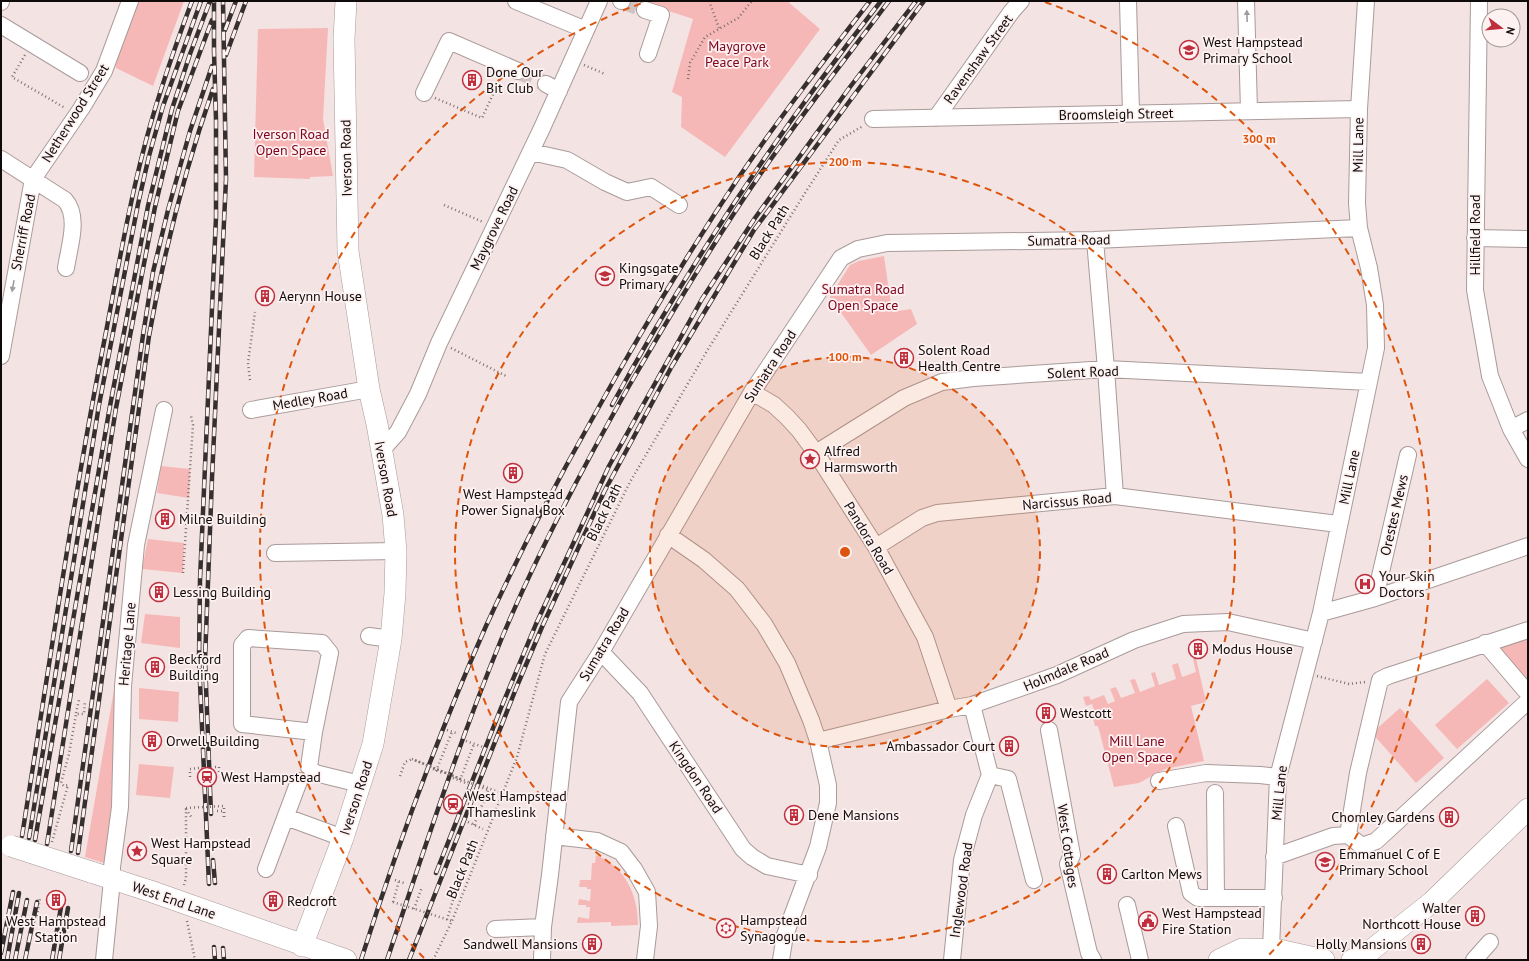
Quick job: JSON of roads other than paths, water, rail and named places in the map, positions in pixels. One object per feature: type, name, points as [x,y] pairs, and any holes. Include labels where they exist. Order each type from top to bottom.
[{"type":"main road","name":"Iverson Road","points":[[302,946],[343,838],[373,744],[391,639],[395,593],[396,551],[393,515],[377,424],[369,389],[348,251],[344,39],[346,1]]},
{"type":"main road","points":[[1352,960],[1369,952],[1432,902],[1528,809]]},
{"type":"main road","name":"West End Lane","points":[[6,844],[112,880],[150,891],[337,958]]},
{"type":"main road","points":[[1219,960],[1242,949],[1271,949],[1324,960]]},
{"type":"street","name":"Netherwood Street","points":[[33,179],[104,71],[130,1]]},
{"type":"street","points":[[516,1],[586,30]]},
{"type":"street","name":"Maygrove Road","points":[[382,451],[398,432],[418,394],[439,342],[531,152],[553,88],[573,60],[599,1]]},
{"type":"street","name":"Ravenshaw Street","points":[[936,118],[1012,11],[1021,1]]},
{"type":"street","points":[[1128,1],[1131,113]]},
{"type":"street","points":[[1246,1],[1249,111]]},
{"type":"street","name":"Mill Lane","points":[[1271,949],[1278,777],[1321,613],[1338,524],[1376,348],[1375,305],[1369,268],[1359,228],[1356,203],[1359,109],[1366,1]]},
{"type":"street","name":"Hillfield Road","points":[[1479,1],[1475,290],[1490,376],[1511,429],[1528,459]]},
{"type":"street","points":[[645,10],[661,15],[648,54]]},
{"type":"street","points":[[1,25],[80,73]]},
{"type":"street","points":[[424,93],[449,41],[512,68]]},
{"type":"street","name":"Broomsleigh Street","points":[[874,119],[1359,109]]},
{"type":"street","points":[[531,152],[567,160],[605,182],[627,192],[651,187],[679,205]]},
{"type":"street","points":[[1,159],[65,200],[71,209],[74,219],[66,268]]},
{"type":"street","name":"Sherriff Road","points":[[1,356],[5,310],[33,179]]},
{"type":"street","name":"Sumatra Road","points":[[542,960],[542,927],[550,875],[569,702],[601,652],[752,392],[841,258],[858,249],[887,243],[1095,240],[1359,228]]},
{"type":"street","points":[[1475,238],[1528,239]]},
{"type":"street","points":[[1095,240],[1115,496]]},
{"type":"street","name":"Solent Road","points":[[816,453],[904,398],[942,382],[973,378],[1106,369],[1369,382]]},
{"type":"street","name":"Medley Road","points":[[251,410],[369,389]]},
{"type":"street","name":"Pandora Road","points":[[752,392],[774,405],[799,430],[816,453],[876,547],[925,637],[949,709]]},
{"type":"street","name":"Heritage Lane","points":[[104,960],[112,867],[120,807],[123,686],[136,545],[164,410]]},
{"type":"street","points":[[1511,429],[1528,420]]},
{"type":"street","name":"Orestes Mews","points":[[1375,598],[1408,455]]},
{"type":"street","name":"Narcissus Road","points":[[876,547],[922,518],[938,513],[1115,496],[1338,524]]},
{"type":"street","points":[[668,535],[704,560],[737,589],[764,624],[787,663],[811,720],[818,741],[828,785],[828,803],[818,847],[786,935],[782,960]]},
{"type":"street","points":[[1321,613],[1375,598],[1528,546]]},
{"type":"street","points":[[275,553],[396,551]]},
{"type":"street","name":"Holmdale Road","points":[[818,741],[949,709],[972,705],[1057,675],[1134,640],[1183,624],[1228,622],[1314,641]]},
{"type":"street","points":[[1348,835],[1358,773],[1380,680],[1485,643],[1528,630]]},
{"type":"street","points":[[369,636],[391,639]]},
{"type":"street","points":[[314,732],[242,724],[242,645],[248,638],[322,643],[330,653],[314,732],[309,767],[315,773],[360,784]]},
{"type":"street","points":[[1485,643],[1525,690],[1528,691]]},
{"type":"street","name":"Kingdon Road","points":[[601,652],[640,693],[743,849],[752,857],[767,866],[808,875]]},
{"type":"street","points":[[1274,857],[1333,836],[1348,835],[1362,846],[1376,841],[1528,701]]},
{"type":"street","points":[[972,705],[990,775],[1008,779],[1034,880]]},
{"type":"street","name":"West Cottages","points":[[1049,730],[1072,855],[1068,864],[1089,953],[1092,960]]},
{"type":"street","points":[[1159,781],[1206,773],[1278,777]]},
{"type":"street","name":"Inglewood Road","points":[[952,960],[962,860],[974,815],[990,775]]},
{"type":"street","points":[[266,869],[299,781]]},
{"type":"street","points":[[1215,793],[1216,898]]},
{"type":"street","points":[[286,817],[343,838]]},
{"type":"street","points":[[1176,826],[1191,893],[1198,898],[1274,898]]},
{"type":"street","points":[[554,836],[597,841],[621,852],[634,869],[647,892],[649,926],[646,960]]},
{"type":"street","points":[[1128,905],[1140,960]]},
{"type":"street","points":[[495,929],[542,927]]},
{"type":"street","points":[[1474,960],[1490,942]]},
{"type":"tunnel","points":[[622,1],[645,10]]},
{"type":"tunnel","points":[[518,71],[546,84]]},
{"type":"railway","points":[[22,836],[83,458],[127,222],[147,136],[171,58],[192,1]]},
{"type":"railway","points":[[29,838],[99,405],[138,204],[149,156],[163,106],[201,1]]},
{"type":"railway","points":[[35,840],[110,406],[148,206],[172,109],[190,54],[210,1]]},
{"type":"railway","points":[[209,884],[199,660],[200,580],[216,217],[214,1]]},
{"type":"railway","points":[[211,814],[205,660],[226,179],[223,1]]},
{"type":"railway","points":[[225,30],[236,1]]},
{"type":"railway","points":[[226,55],[246,1]]},
{"type":"railway","points":[[361,960],[404,833],[468,667],[523,548],[577,446],[644,328],[719,207],[787,110],[870,1]]},
{"type":"railway","points":[[612,405],[673,300],[738,197],[807,98],[881,1]]},
{"type":"railway","points":[[387,960],[441,799],[485,680],[530,575],[577,480],[647,355],[740,204],[794,127],[889,1]]},
{"type":"railway","points":[[436,873],[536,624],[609,466],[702,299],[755,218],[850,87],[916,1]]},
{"type":"railway","points":[[409,960],[517,686],[542,627],[604,492],[672,366],[754,230],[924,1]]},
{"type":"railway","points":[[47,844],[116,408],[155,207],[178,111],[212,20]]},
{"type":"railway","points":[[71,851],[153,272],[168,210],[190,131],[212,66]]},
{"type":"railway","points":[[78,853],[149,336],[161,273],[184,180],[213,89]]},
{"type":"railway","points":[[213,860],[215,883]]},
{"type":"railway","points":[[1,953],[13,892]]},
{"type":"railway","points":[[7,960],[19,893]]},
{"type":"railway","points":[[15,960],[27,900]]},
{"type":"railway","points":[[25,960],[37,902]]},
{"type":"railway","points":[[52,960],[61,907]]},
{"type":"railway","points":[[59,960],[68,908]]},
{"type":"railway","points":[[214,947],[215,960]]},
{"type":"railway","points":[[223,948],[224,960]]},
{"type":"place","name":"West Hampstead Primary School","points":[[1189,50]]},
{"type":"place","name":"Done Our Bit Club","points":[[472,80]]},
{"type":"place","name":"Kingsgate Primary","points":[[605,276]]},
{"type":"place","name":"Aerynn House","points":[[265,296]]},
{"type":"place","name":"Solent Road Health Centre","points":[[904,358]]},
{"type":"place","name":"Alfred Harmsworth","points":[[810,459]]},
{"type":"place","name":"West Hampstead Power Signal Box","points":[[513,473]]},
{"type":"place","name":"Milne Building","points":[[165,519]]},
{"type":"place","name":"Your Skin Doctors","points":[[1365,584]]},
{"type":"place","name":"Lessing Building","points":[[159,592]]},
{"type":"place","name":"Modus House","points":[[1198,649]]},
{"type":"place","name":"Beckford Building","points":[[155,667]]},
{"type":"place","name":"Westcott","points":[[1046,713]]},
{"type":"place","name":"Orwell Building","points":[[152,741]]},
{"type":"place","name":"Ambassador Court","points":[[1009,746]]},
{"type":"place","name":"West Hampstead","points":[[207,777]]},
{"type":"place","name":"West Hampstead Thameslink","points":[[453,804]]},
{"type":"place","name":"Dene Mansions","points":[[794,815]]},
{"type":"place","name":"Chomley Gardens","points":[[1449,817]]},
{"type":"place","name":"West Hampstead Square","points":[[137,851]]},
{"type":"place","name":"Emmanuel C of E Primary School","points":[[1325,862]]},
{"type":"place","name":"Carlton Mews","points":[[1107,874]]},
{"type":"place","name":"West Hampstead Station","points":[[56,900]]},
{"type":"place","name":"Redcroft","points":[[273,901]]},
{"type":"place","name":"Walter Northcott House","points":[[1475,916]]},
{"type":"place","name":"West Hampstead Fire Station","points":[[1148,921]]},
{"type":"place","name":"Hampstead Synagogue","points":[[726,928]]},
{"type":"place","name":"Sandwell Mansions","points":[[592,944]]},
{"type":"place","name":"Holly Mansions","points":[[1421,944]]},
{"type":"park label","name":"Maygrove Peace Park","points":[[737,54]]},
{"type":"park label","name":"Iverson Road Open Space","points":[[291,142]]},
{"type":"park label","name":"Sumatra Road Open Space","points":[[863,298]]},
{"type":"park label","name":"Mill Lane Open Space","points":[[1137,750]]}]
